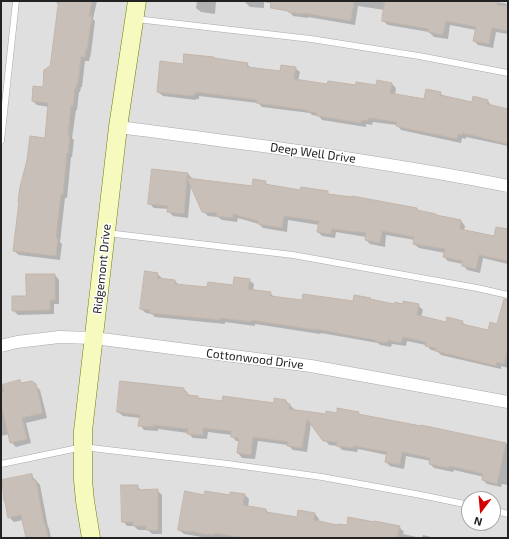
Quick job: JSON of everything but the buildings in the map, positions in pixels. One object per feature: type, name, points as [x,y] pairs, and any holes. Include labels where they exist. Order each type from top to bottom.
[{"type":"street","name":"Ridgemont Drive","points":[[91,538],[83,480],[83,431],[118,127],[135,10]]},
{"type":"street","name":"Deep Well Drive","points":[[118,127],[366,161],[508,186]]},
{"type":"street","name":"Cottonwood Drive","points":[[1,346],[17,342],[59,337],[94,338],[311,366],[508,402]]},
{"type":"lane","points":[[1,140],[16,1]]},
{"type":"lane","points":[[135,10],[419,56],[508,74]]},
{"type":"lane","points":[[106,233],[293,255],[477,288],[508,295]]},
{"type":"lane","points":[[1,464],[83,448],[220,463],[322,477],[461,503]]},
{"type":"shaded area","points":[[1,1],[508,1],[508,538],[1,538]]}]
